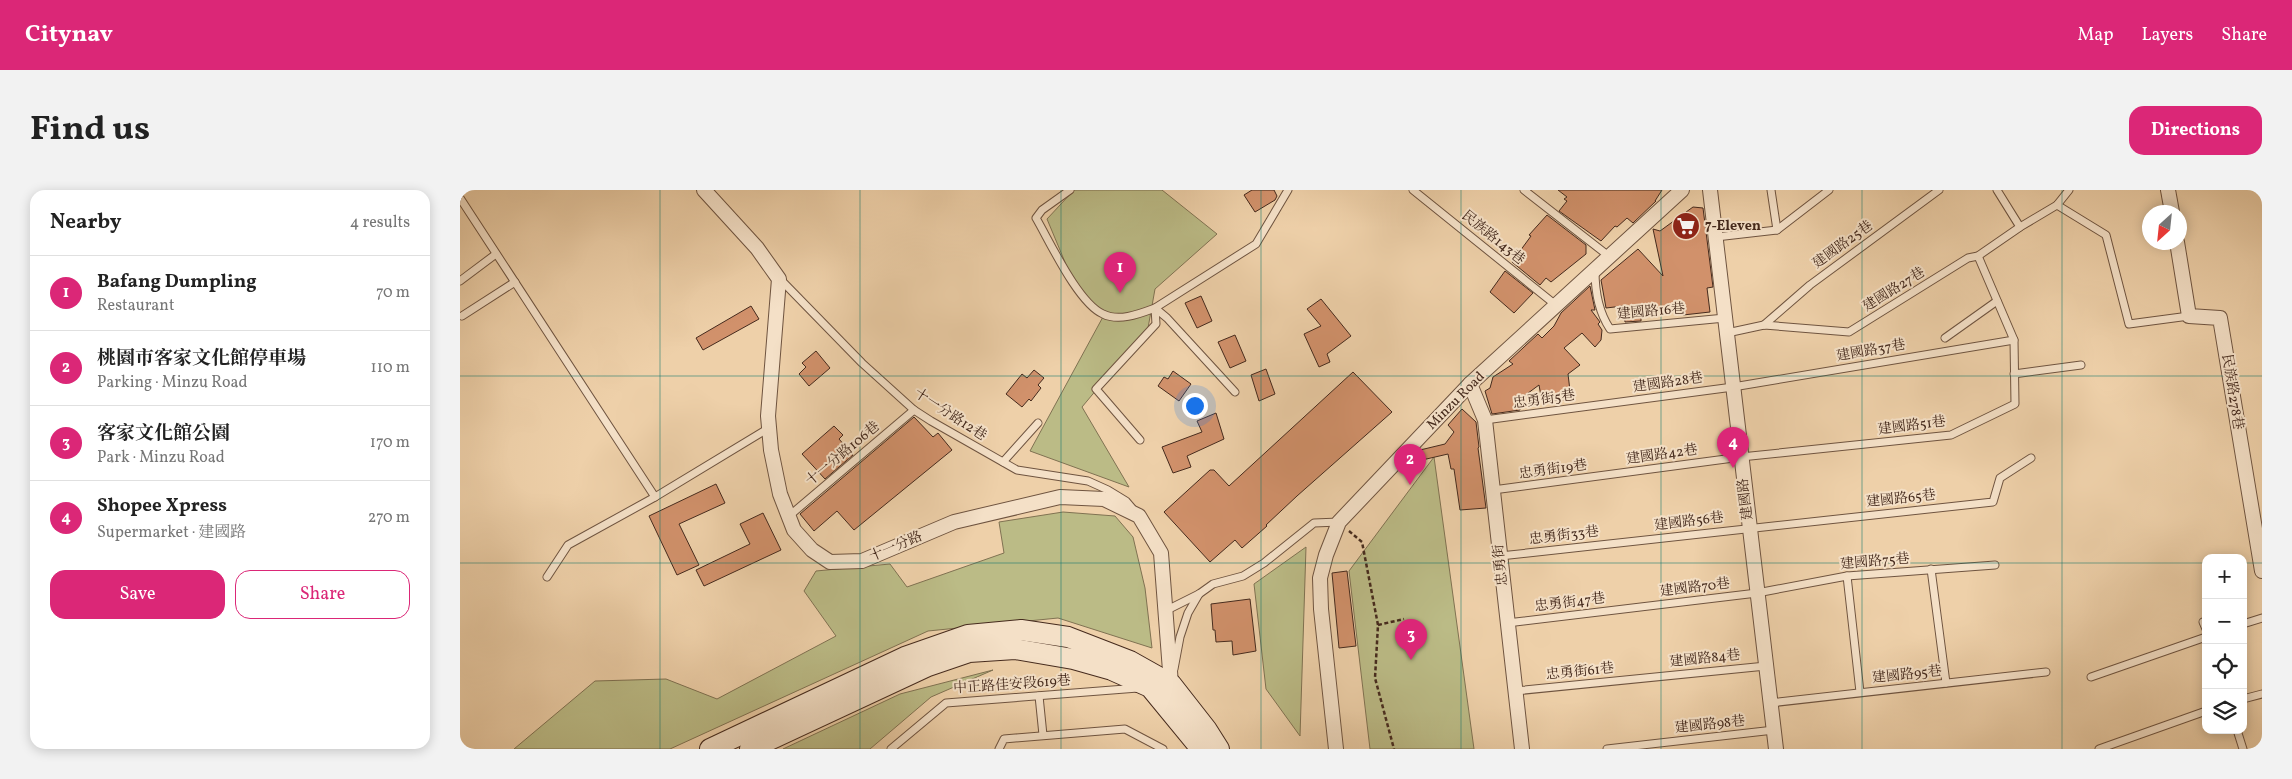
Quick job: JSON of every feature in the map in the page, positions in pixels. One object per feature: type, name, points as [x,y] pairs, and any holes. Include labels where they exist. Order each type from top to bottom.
[{"type":"main road","points":[[710,749],[904,657],[968,635],[1021,630],[1068,637],[1130,661],[1171,684],[1207,730],[1218,749]]},
{"type":"main road","points":[[750,749],[928,666],[970,652],[1015,649],[1073,659],[1112,670],[1150,687],[1201,749]]},
{"type":"street","points":[[704,190],[757,248],[779,279]]},
{"type":"street","name":"Minzu Road","points":[[1336,749],[1321,609],[1320,578],[1326,555],[1339,522],[1470,384],[1558,306],[1682,190]]},
{"type":"street","name":"建國路","points":[[1710,190],[1776,749]]},
{"type":"street","points":[[2168,190],[2171,205]]},
{"type":"street","points":[[2178,250],[2189,316]]},
{"type":"street","name":"十一分路","points":[[779,279],[768,416],[771,450],[780,494],[794,530],[812,550],[830,562],[862,561],[954,522],[1060,497],[1104,499],[1139,516]]},
{"type":"street","name":"民族路278巷","points":[[2189,316],[2220,318],[2262,571]]},
{"type":"street","name":"忠勇街","points":[[1470,384],[1485,420],[1522,749]]},
{"type":"street","points":[[1139,516],[1161,553],[1171,684]]},
{"type":"lane","points":[[1070,190],[1042,210],[1036,218],[1085,302],[1104,315],[1116,317],[1136,315],[1154,308],[1256,244],[1288,190]]},
{"type":"lane","name":"民族路143巷","points":[[1414,190],[1558,306]]},
{"type":"lane","points":[[1524,190],[1611,257]]},
{"type":"lane","points":[[1772,190],[1777,230]]},
{"type":"lane","points":[[1716,237],[1777,230],[1828,190]]},
{"type":"lane","name":"建國路25巷","points":[[1764,325],[1810,285],[1940,190]]},
{"type":"lane","points":[[1997,190],[2020,227]]},
{"type":"lane","points":[[2069,190],[2057,205],[2106,235],[2129,324],[2189,316]]},
{"type":"lane","points":[[460,198],[655,497]]},
{"type":"lane","name":"建國路27巷","points":[[1727,333],[1764,325],[1849,332],[1968,258],[1978,256],[2020,227],[2057,205]]},
{"type":"lane","points":[[460,281],[496,254]]},
{"type":"lane","points":[[1978,256],[2014,340]]},
{"type":"lane","name":"建國路16巷","points":[[1595,271],[1595,284],[1601,316],[1610,329],[1725,318]]},
{"type":"lane","name":"十一分路12巷","points":[[779,279],[862,363],[914,410],[962,440],[1017,470],[1088,481],[1108,490],[1126,502],[1139,516]]},
{"type":"lane","points":[[462,316],[515,282]]},
{"type":"lane","points":[[1944,338],[1997,301]]},
{"type":"lane","points":[[1154,308],[1167,318],[1235,392]]},
{"type":"lane","points":[[1140,440],[1096,389],[1156,324],[1154,308]]},
{"type":"lane","name":"建國路51巷","points":[[1741,457],[1951,436],[2015,404],[2014,340]]},
{"type":"lane","name":"建國路37巷","points":[[1733,387],[2014,340]]},
{"type":"lane","points":[[2014,374],[2081,365]]},
{"type":"lane","name":"建國路28巷","points":[[1606,404],[1733,387]]},
{"type":"lane","name":"忠勇街5巷","points":[[1485,420],[1606,404]]},
{"type":"lane","name":"十一分路106巷","points":[[788,516],[914,410]]},
{"type":"lane","points":[[1003,462],[1038,423]]},
{"type":"lane","points":[[547,577],[568,546],[655,497],[769,427]]},
{"type":"lane","name":"建國路42巷","points":[[1615,474],[1741,457]]},
{"type":"lane","name":"建國路65巷","points":[[1750,527],[1993,502],[2000,478],[2031,458]]},
{"type":"lane","name":"忠勇街19巷","points":[[1493,490],[1615,474]]},
{"type":"lane","points":[[1164,611],[1199,594],[1213,584],[1243,576],[1264,563],[1314,523],[1339,522]]},
{"type":"lane","name":"建國路56巷","points":[[1630,541],[1750,527]]},
{"type":"lane","name":"忠勇街33巷","points":[[1500,556],[1630,541]]},
{"type":"lane","name":"建國路75巷","points":[[1757,593],[1846,576],[1995,564]]},
{"type":"lane","points":[[1931,569],[1946,683]]},
{"type":"lane","points":[[1846,576],[1860,692]]},
{"type":"lane","name":"建國路70巷","points":[[1636,608],[1757,593]]},
{"type":"lane","points":[[1171,684],[1180,638],[1188,614],[1199,594]]},
{"type":"lane","name":"忠勇街47巷","points":[[1507,623],[1636,608]]},
{"type":"lane","points":[[2247,623],[2262,618]]},
{"type":"lane","points":[[2091,677],[2202,638]]},
{"type":"lane","name":"建國路84巷","points":[[1647,678],[1766,666]]},
{"type":"lane","name":"建國路95巷","points":[[1770,702],[2046,672]]},
{"type":"lane","name":"忠勇街61巷","points":[[1515,691],[1647,678]]},
{"type":"lane","name":"中正路佳安段619巷","points":[[891,749],[946,703],[1171,684]]},
{"type":"lane","points":[[2247,698],[2262,694]]},
{"type":"lane","points":[[1040,696],[1043,735]]},
{"type":"lane","points":[[2098,749],[2202,712]]},
{"type":"lane","points":[[999,749],[1004,739],[1125,729],[1163,749]]},
{"type":"lane","name":"建國路98巷","points":[[1606,749],[1774,730]]},
{"type":"lane","points":[[2238,734],[2243,749]]},
{"type":"path","points":[[1339,522],[1362,542],[1378,625],[1375,678],[1394,749]]},
{"type":"path","points":[[1378,625],[1404,619]]},
{"type":"green space","points":[[1074,190],[1162,190],[1217,234],[1155,289],[1148,328],[1082,407],[1129,487],[1030,451],[1104,315],[1080,298],[1047,219]]},
{"type":"green space","points":[[1434,457],[1474,749],[1370,749],[1349,571]]},
{"type":"green space","points":[[1063,512],[1115,516],[1133,537],[1145,588],[1152,648],[1058,618],[928,631],[670,749],[514,749],[595,681],[666,679],[717,699],[836,636],[804,591],[816,571],[890,564],[907,587],[1004,553],[999,522]]},
{"type":"green space","points":[[1306,547],[1300,736],[1266,689],[1254,584]]},
{"type":"green space","points":[[993,670],[931,697],[870,749],[783,749],[900,694]]},
{"type":"building","points":[[1252,190],[1274,190],[1277,196],[1275,200],[1255,212],[1244,195]]},
{"type":"building","points":[[1558,190],[1662,190],[1656,201],[1633,223],[1627,218],[1617,227],[1615,226],[1601,241],[1559,211],[1567,201],[1564,199],[1567,197]]},
{"type":"building","points":[[1693,207],[1703,208],[1713,287],[1707,288],[1710,312],[1683,315],[1681,307],[1641,312],[1641,321],[1625,322],[1623,306],[1606,308],[1601,280],[1638,249],[1663,276],[1653,229],[1660,231]]},
{"type":"building","points":[[1547,215],[1586,245],[1586,254],[1551,282],[1546,278],[1540,285],[1512,262],[1531,236],[1529,235]]},
{"type":"building","points":[[1505,271],[1533,293],[1514,313],[1490,292]]},
{"type":"building","points":[[1590,286],[1595,310],[1591,310],[1600,322],[1598,324],[1602,330],[1601,340],[1595,347],[1582,333],[1564,348],[1580,365],[1568,374],[1571,399],[1542,402],[1539,385],[1520,399],[1520,410],[1492,414],[1485,391],[1490,388],[1493,377],[1513,364],[1509,361],[1538,334],[1542,338],[1554,326],[1561,313]]},
{"type":"building","points":[[1201,296],[1212,321],[1197,328],[1185,303]]},
{"type":"building","points":[[1321,299],[1351,336],[1327,354],[1330,362],[1319,367],[1304,334],[1321,326],[1307,309]]},
{"type":"building","points":[[751,306],[759,319],[703,350],[696,338]]},
{"type":"building","points":[[1235,335],[1246,361],[1230,368],[1218,342]]},
{"type":"building","points":[[816,351],[830,368],[809,386],[799,374],[806,367],[802,363]]},
{"type":"building","points":[[1266,369],[1275,394],[1259,401],[1251,375]]},
{"type":"building","points":[[1034,370],[1044,378],[1038,385],[1041,388],[1031,401],[1029,399],[1022,407],[1006,394],[1022,374],[1027,378]]},
{"type":"building","points":[[1173,371],[1191,384],[1179,401],[1158,386],[1164,377],[1168,379]]},
{"type":"building","points":[[1353,372],[1392,412],[1297,496],[1242,548],[1235,540],[1210,562],[1164,512],[1210,470],[1214,470],[1229,486]]},
{"type":"building","points":[[1462,409],[1476,422],[1486,508],[1460,510],[1454,469],[1451,469],[1448,454],[1422,460],[1420,450],[1445,444],[1454,432],[1448,425]]},
{"type":"building","points":[[1216,413],[1224,439],[1187,456],[1191,467],[1173,473],[1162,447],[1202,432],[1197,421]]},
{"type":"building","points":[[914,417],[933,437],[938,433],[952,450],[854,530],[837,511],[814,531],[800,514]]},
{"type":"building","points":[[834,426],[843,435],[839,439],[853,455],[825,479],[802,454]]},
{"type":"building","points":[[716,484],[725,503],[679,524],[699,565],[677,575],[649,516]]},
{"type":"building","points":[[763,513],[781,550],[704,586],[696,570],[750,544],[740,524]]},
{"type":"building","points":[[1347,571],[1356,646],[1339,648],[1332,573]]},
{"type":"building","points":[[1250,599],[1256,651],[1233,655],[1232,641],[1216,642],[1211,604]]},
{"type":"place","name":"7-Eleven","points":[[1686,226]]},
{"type":"place","name":"Bafang Dumpling","points":[[1120,293]]},
{"type":"place","name":"Shopee Xpress","points":[[1733,468]]},
{"type":"place","name":"桃園市客家文化館停車場","points":[[1410,485]]},
{"type":"place","name":"客家文化館公園","points":[[1411,660]]}]
